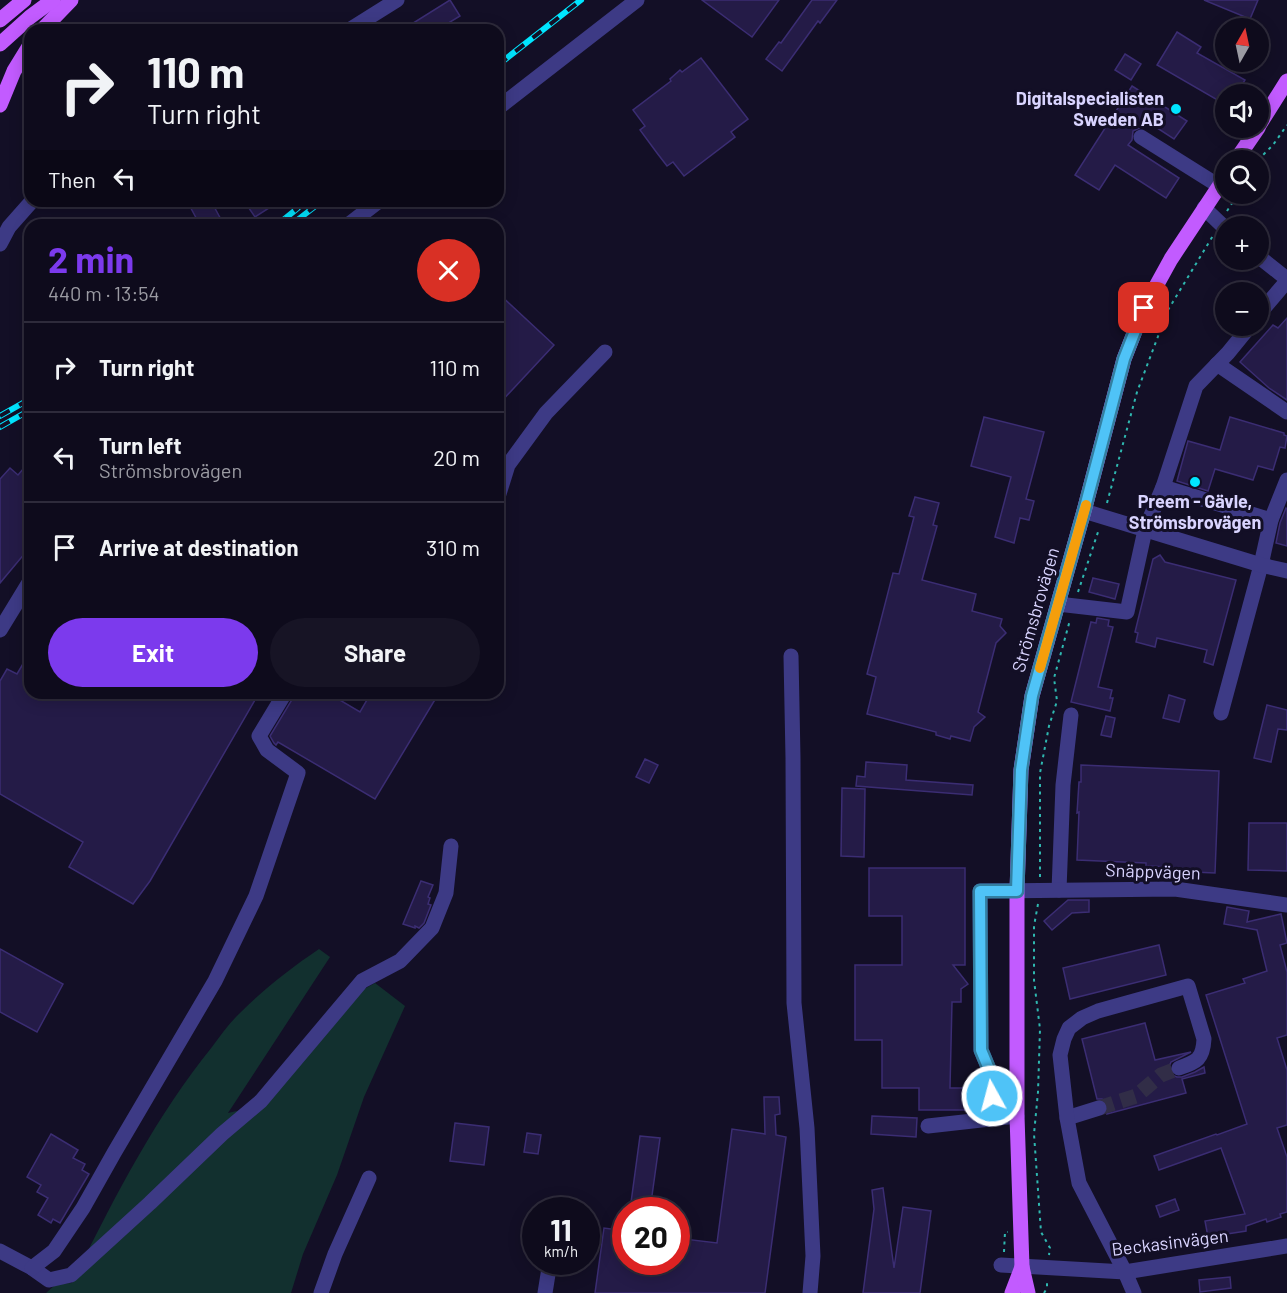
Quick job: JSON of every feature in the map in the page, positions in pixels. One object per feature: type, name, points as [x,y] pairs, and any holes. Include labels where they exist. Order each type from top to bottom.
[{"type":"main road","points":[[0,20],[24,0]]},
{"type":"main road","points":[[0,44],[53,0]]},
{"type":"main road","points":[[48,24],[70,0]]},
{"type":"main road","points":[[0,105],[14,71],[24,55]]},
{"type":"main road","points":[[1269,110],[1287,81]]},
{"type":"main road","name":"Strömsbrovägen","points":[[1028,1293],[1022,1267],[1017,1116],[1017,891],[1021,770],[1032,696],[1124,359],[1144,308],[1171,259],[1215,192]]},
{"type":"main road","name":"Strömsbrovägen","points":[[1012,1293],[1022,1267]]},
{"type":"street","points":[[359,24],[397,0]]},
{"type":"street","points":[[504,103],[637,0]]},
{"type":"street","points":[[1141,137],[1215,177]]},
{"type":"street","points":[[0,244],[9,227],[27,207]]},
{"type":"street","points":[[356,219],[371,207]]},
{"type":"street","points":[[1204,208],[1215,218]]},
{"type":"street","points":[[1269,265],[1287,280],[1269,302]]},
{"type":"street","points":[[1058,604],[1127,612],[1145,530],[1163,487],[1196,386],[1241,336]]},
{"type":"street","points":[[504,478],[508,465],[546,413],[605,352]]},
{"type":"street","points":[[1217,364],[1287,412]]},
{"type":"street","points":[[1221,713],[1271,520],[1287,480]]},
{"type":"street","points":[[1163,487],[1271,520]]},
{"type":"street","points":[[1084,511],[1287,571]]},
{"type":"street","points":[[0,630],[24,591]]},
{"type":"street","points":[[791,656],[794,1003],[807,1128],[813,1256],[810,1293]]},
{"type":"street","points":[[32,1268],[54,1251],[83,1208],[215,981],[256,896],[298,773],[267,750],[259,736],[281,699]]},
{"type":"street","points":[[1059,890],[1063,785],[1071,715]]},
{"type":"street","points":[[0,1251],[32,1268],[51,1286],[71,1275],[222,1134],[261,1101],[362,981],[400,961],[432,928],[446,893],[451,846]]},
{"type":"street","name":"Snäppvägen","points":[[992,1118],[991,1074],[981,1050],[980,891],[1175,889],[1287,905]]},
{"type":"street","points":[[1134,1293],[1079,1183],[1067,1118],[1060,1055],[1064,1039],[1070,1028],[1082,1018],[1098,1011],[1188,986],[1204,1039],[1202,1053],[1194,1062],[1179,1068]]},
{"type":"street","points":[[1067,1118],[1099,1108]]},
{"type":"street","points":[[928,1125],[1017,1116]]},
{"type":"street","points":[[321,1293],[335,1254],[369,1178]]},
{"type":"street","name":"Beckasinvägen","points":[[1001,1264],[1125,1272],[1287,1246]]},
{"type":"street","points":[[545,1293],[548,1275]]},
{"type":"path","points":[[1268,150],[1287,125]]},
{"type":"green space","points":[[319,949],[330,957],[228,1113],[263,1105],[359,992],[375,983],[405,1006],[364,1097],[337,1175],[303,1254],[291,1293],[46,1293],[56,1284],[72,1283],[153,1131],[191,1074],[226,1029],[250,1003]]},
{"type":"building","points":[[450,0],[460,16],[447,24],[412,24]]},
{"type":"building","points":[[702,0],[779,0],[752,37]]},
{"type":"building","points":[[812,0],[837,0],[820,23],[818,21],[782,71],[766,59],[779,42],[781,43]]},
{"type":"building","points":[[1204,0],[1258,0],[1250,18]]},
{"type":"building","points":[[1177,32],[1201,47],[1197,53],[1215,63],[1215,72],[1231,72],[1245,80],[1242,84],[1215,84],[1215,99],[1157,65]]},
{"type":"building","points":[[1125,54],[1141,64],[1131,80],[1115,70]]},
{"type":"building","points":[[701,58],[748,119],[731,132],[735,137],[684,176],[673,162],[667,166],[640,130],[645,126],[633,110],[671,81],[670,79],[680,70],[682,72]]},
{"type":"building","points":[[1132,86],[1187,121],[1174,139],[1145,120],[1140,128],[1133,131],[1132,140],[1128,145],[1179,178],[1166,198],[1115,165],[1099,190],[1075,175]]},
{"type":"building","points":[[190,207],[214,207],[221,219],[197,219]]},
{"type":"building","points":[[248,207],[271,207],[255,217]]},
{"type":"building","points":[[504,299],[554,345],[504,399]]},
{"type":"building","points":[[1287,318],[1287,400],[1269,388],[1240,362],[1263,336],[1269,336],[1269,329],[1273,325],[1278,328]]},
{"type":"building","points":[[984,417],[1044,432],[1026,499],[1034,501],[1029,520],[1020,518],[1014,543],[995,537],[1011,477],[971,466]]},
{"type":"building","points":[[1230,417],[1284,433],[1287,436],[1285,448],[1280,447],[1273,470],[1258,466],[1253,480],[1215,469],[1208,491],[1177,481],[1188,441],[1220,450]]},
{"type":"building","points":[[10,468],[18,475],[24,468],[24,554],[0,583],[0,479]]},
{"type":"building","points":[[915,497],[939,503],[933,525],[937,526],[922,580],[976,594],[972,611],[1002,619],[1000,626],[1006,633],[996,643],[978,712],[985,717],[974,727],[970,741],[951,736],[950,739],[936,735],[936,732],[867,714],[876,677],[867,674],[893,573],[899,574],[914,517],[909,516]]},
{"type":"building","points":[[1287,509],[1287,546],[1276,543]]},
{"type":"building","points":[[1160,555],[1165,562],[1236,580],[1213,665],[1204,662],[1207,650],[1157,638],[1155,647],[1136,642],[1138,633],[1135,632],[1153,559]]},
{"type":"building","points":[[1093,578],[1119,584],[1115,599],[1089,592]]},
{"type":"building","points":[[1097,618],[1109,620],[1108,626],[1113,627],[1098,687],[1112,690],[1110,711],[1071,702],[1091,622],[1096,623]]},
{"type":"building","points":[[24,662],[24,699],[256,699],[150,881],[133,904],[69,867],[83,842],[0,794],[0,681],[7,669],[17,674]]},
{"type":"building","points":[[1169,695],[1185,700],[1179,722],[1163,718]]},
{"type":"building","points":[[292,699],[338,699],[360,712],[368,699],[435,699],[375,799],[278,742],[276,745],[270,736]]},
{"type":"building","points":[[1267,705],[1287,710],[1287,730],[1278,729],[1271,762],[1254,758]]},
{"type":"building","points":[[1106,716],[1115,718],[1111,737],[1101,735]]},
{"type":"building","points":[[645,759],[658,765],[649,783],[636,777]]},
{"type":"building","points":[[866,762],[907,765],[906,780],[973,785],[972,795],[856,786],[857,776],[865,777]]},
{"type":"building","points":[[1081,765],[1219,771],[1215,873],[1170,871],[1170,867],[1146,866],[1146,863],[1077,860],[1079,812],[1077,813]]},
{"type":"building","points":[[842,788],[865,789],[864,857],[841,856]]},
{"type":"building","points":[[1249,823],[1287,823],[1287,871],[1248,870]]},
{"type":"building","points":[[869,868],[965,868],[965,965],[953,965],[968,984],[961,989],[961,1002],[952,1002],[950,1088],[980,1088],[980,1110],[919,1110],[919,1088],[882,1088],[882,1040],[855,1040],[855,965],[902,965],[902,916],[869,916]]},
{"type":"building","points":[[421,881],[433,885],[428,897],[430,898],[428,904],[431,905],[424,923],[419,928],[415,926],[415,928],[403,924]]},
{"type":"building","points":[[1068,900],[1089,900],[1089,912],[1072,913],[1052,930],[1044,921]]},
{"type":"building","points":[[1227,907],[1249,911],[1247,922],[1281,914],[1287,943],[1280,945],[1287,972],[1287,1035],[1277,1038],[1287,1070],[1287,1125],[1277,1128],[1287,1157],[1287,1212],[1267,1222],[1266,1219],[1246,1226],[1246,1231],[1208,1237],[1205,1221],[1245,1214],[1221,1148],[1159,1170],[1154,1156],[1247,1124],[1206,995],[1245,983],[1243,979],[1267,971],[1257,930],[1224,924]]},
{"type":"building","points":[[1159,945],[1166,975],[1070,999],[1063,968]]},
{"type":"building","points":[[0,949],[63,984],[37,1032],[0,1012]]},
{"type":"building","points":[[1145,1023],[1155,1060],[1191,1052],[1171,1062],[1169,1067],[1172,1075],[1182,1077],[1204,1067],[1205,1073],[1182,1079],[1186,1093],[1107,1114],[1106,1101],[1097,1099],[1082,1039]]},
{"type":"building","points":[[764,1097],[779,1097],[780,1114],[775,1115],[776,1135],[786,1137],[765,1293],[595,1293],[597,1275],[600,1275],[604,1228],[612,1229],[612,1275],[690,1275],[690,1240],[717,1243],[732,1129],[765,1134]]},
{"type":"building","points":[[872,1116],[917,1118],[916,1137],[871,1134]]},
{"type":"building","points":[[455,1123],[489,1127],[484,1165],[450,1161]]},
{"type":"building","points":[[527,1133],[541,1135],[538,1154],[524,1152]]},
{"type":"building","points":[[51,1134],[78,1150],[73,1158],[85,1164],[82,1170],[89,1174],[60,1223],[53,1219],[51,1223],[38,1215],[48,1198],[37,1192],[41,1185],[27,1177]]},
{"type":"building","points":[[640,1136],[660,1138],[652,1197],[632,1197]]},
{"type":"building","points":[[883,1188],[894,1268],[903,1207],[931,1211],[920,1293],[863,1293],[874,1209],[872,1190]]},
{"type":"building","points":[[1175,1199],[1179,1210],[1160,1217],[1156,1206]]},
{"type":"building","points":[[1230,1277],[1231,1288],[1200,1292],[1199,1280]]},
{"type":"tunnel","points":[[1099,1108],[1136,1096],[1161,1075],[1179,1068]]},
{"type":"railway","points":[[504,60],[581,0]]},
{"type":"railway","points":[[299,219],[314,207]]},
{"type":"railway","points":[[284,219],[298,208]]},
{"type":"railway","points":[[0,416],[24,402]]},
{"type":"railway","points":[[0,427],[24,413]]},
{"type":"slow traffic","points":[[1040,668],[1086,505]]},
{"type":"place","name":"Digitalspecialisten Sweden AB","points":[[1176,109]]},
{"type":"place","name":"Preem - Gävle, Strömsbrovägen","points":[[1195,482]]},
{"type":"route","points":[[992,1096],[991,1074],[981,1050],[980,891],[1017,891],[1021,770],[1032,696],[1124,359],[1144,308]]}]
